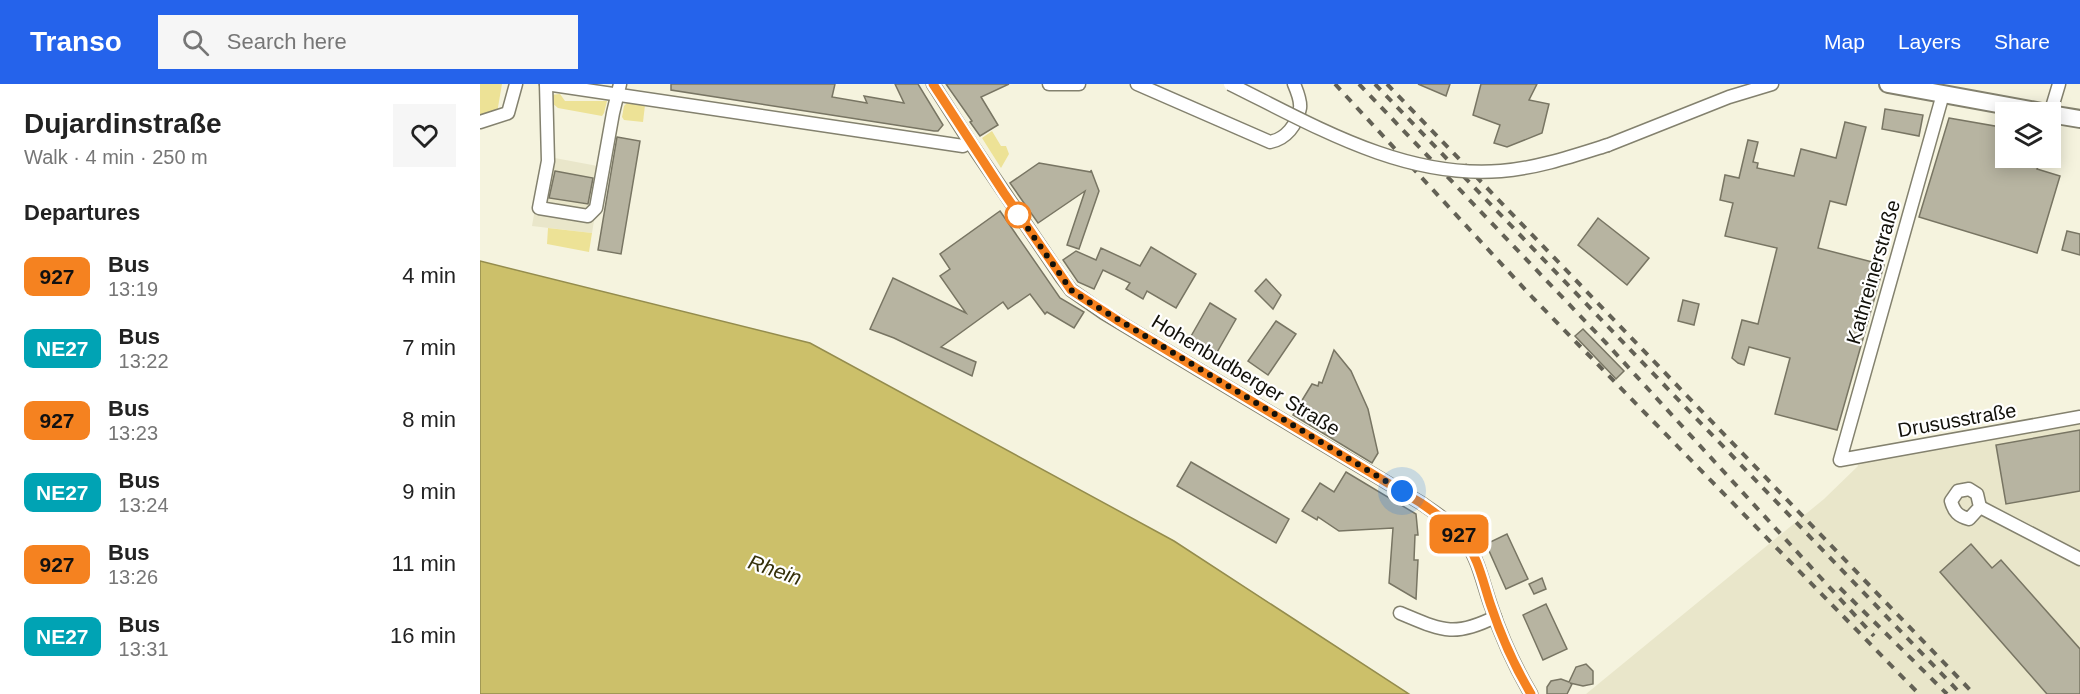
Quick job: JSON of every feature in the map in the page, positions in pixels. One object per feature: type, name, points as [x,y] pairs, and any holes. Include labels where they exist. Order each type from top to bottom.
[{"type":"main road","points":[[1895,85],[1995,103]]},
{"type":"main road","points":[[2061,116],[2080,119]]},
{"type":"street","points":[[480,122],[508,113],[516,84]]},
{"type":"street","points":[[618,89],[596,208],[588,216],[539,208],[548,161],[546,84],[618,89],[963,146],[970,142]]},
{"type":"street","name":"Hohenbudberger Straße","points":[[933,84],[1071,290],[1421,503],[1454,527],[1476,559],[1509,652],[1531,694]]},
{"type":"street","points":[[1049,84],[1080,84]]},
{"type":"street","points":[[1137,84],[1270,142],[1282,140],[1292,128],[1301,106],[1294,84]]},
{"type":"street","points":[[1230,84],[1340,138],[1386,157],[1460,171],[1501,171],[1549,163],[1608,145],[1729,97],[1772,84]]},
{"type":"street","points":[[1729,97],[1734,84]]},
{"type":"street","points":[[2054,102],[2059,84]]},
{"type":"street","name":"Kathreinerstraße","points":[[1840,460],[1943,94]]},
{"type":"street","name":"Drususstraße","points":[[1840,460],[2080,417]]},
{"type":"street","points":[[1980,507],[2080,559]]},
{"type":"street","points":[[1400,613],[1444,630],[1475,627],[1495,617]]},
{"type":"shaded area","points":[[480,84],[502,84],[497,113],[480,118]]},
{"type":"shaded area","points":[[560,94],[565,101],[607,101],[604,113],[602,116],[558,108],[551,102],[550,95]]},
{"type":"shaded area","points":[[628,102],[645,105],[643,122],[624,120],[622,117],[624,106]]},
{"type":"shaded area","points":[[992,131],[1001,146],[1006,146],[1009,154],[1001,168],[982,138]]},
{"type":"shaded area","points":[[544,156],[603,167],[592,233],[532,226]]},
{"type":"shaded area","points":[[548,228],[592,233],[589,252],[547,244]]},
{"type":"shaded area","points":[[2080,417],[2080,694],[1586,694],[1824,499],[1858,466],[1856,458]]},
{"type":"water","name":"Rhein","points":[[480,261],[810,343],[1174,541],[1409,694],[480,694]]},
{"type":"building","points":[[671,84],[835,84],[832,97],[867,103],[864,96],[904,103],[895,84],[918,84],[943,125],[938,131],[934,131],[671,90]]},
{"type":"building","points":[[946,84],[1009,84],[981,97],[998,125],[980,136]]},
{"type":"building","points":[[1418,84],[1450,84],[1446,96]]},
{"type":"building","points":[[1481,84],[1537,84],[1529,100],[1549,104],[1542,133],[1507,147],[1494,143],[1500,125],[1473,115]]},
{"type":"building","points":[[1885,109],[1923,115],[1919,136],[1882,129]]},
{"type":"building","points":[[1949,118],[1995,126],[1995,168],[2037,168],[2060,176],[2037,253],[1919,217]]},
{"type":"building","points":[[1845,122],[1866,127],[1846,205],[1830,201],[1818,248],[1884,265],[1837,430],[1775,414],[1790,358],[1749,347],[1744,365],[1732,358],[1742,320],[1758,324],[1777,248],[1725,236],[1733,203],[1720,200],[1725,175],[1739,178],[1748,140],[1758,142],[1753,162],[1758,163],[1757,168],[1794,176],[1801,149],[1836,158]]},
{"type":"building","points":[[617,137],[640,141],[621,254],[598,250]]},
{"type":"building","points":[[1039,163],[1091,172],[1091,170],[1099,191],[1079,249],[1067,245],[1085,191],[1038,223],[1010,183]]},
{"type":"building","points":[[555,171],[593,178],[588,204],[549,198]]},
{"type":"building","points":[[1000,211],[1060,298],[1084,312],[1074,328],[1047,312],[1045,314],[1030,294],[1008,309],[1003,302],[941,347],[976,362],[972,376],[894,338],[870,329],[893,278],[966,313],[940,276],[950,269],[940,254]]},
{"type":"building","points":[[1598,218],[1649,258],[1627,285],[1578,245]]},
{"type":"building","points":[[2067,231],[2080,234],[2080,255],[2062,250]]},
{"type":"building","points":[[1151,247],[1196,274],[1176,308],[1147,291],[1143,299],[1126,289],[1130,283],[1103,270],[1094,289],[1078,282],[1063,260],[1076,251],[1096,260],[1101,248],[1140,266]]},
{"type":"building","points":[[1266,279],[1281,295],[1273,309],[1255,291]]},
{"type":"building","points":[[1683,300],[1699,304],[1694,325],[1678,321]]},
{"type":"building","points":[[1210,303],[1236,319],[1216,354],[1190,338]]},
{"type":"building","points":[[1276,321],[1296,334],[1268,375],[1248,361]]},
{"type":"building","points":[[1583,329],[1624,371],[1616,379],[1575,336]]},
{"type":"building","points":[[1334,350],[1351,371],[1368,409],[1378,453],[1372,463],[1293,415],[1312,384],[1318,386],[1319,382],[1322,383]]},
{"type":"building","points":[[2080,430],[2080,491],[2006,504],[1996,445]]},
{"type":"building","points":[[1191,462],[1289,519],[1276,543],[1177,486]]},
{"type":"building","points":[[1346,472],[1416,514],[1418,535],[1415,535],[1414,560],[1418,560],[1416,599],[1389,583],[1393,528],[1339,531],[1318,517],[1317,520],[1302,511],[1320,483],[1334,492]]},
{"type":"building","points":[[1507,534],[1528,579],[1506,589],[1486,544]]},
{"type":"building","points":[[1971,544],[1992,568],[2001,560],[2080,649],[2080,694],[2047,694],[1940,572]]},
{"type":"building","points":[[1542,578],[1546,589],[1534,594],[1529,584]]},
{"type":"building","points":[[1546,604],[1567,649],[1543,660],[1523,615]]},
{"type":"building","points":[[1586,664],[1593,671],[1593,684],[1583,686],[1570,683],[1572,684],[1567,694],[1547,694],[1547,687],[1551,681],[1561,679],[1569,682],[1576,667]]},
{"type":"railway","points":[[1335,84],[1533,298],[1919,694]]},
{"type":"railway","points":[[1359,84],[1607,344],[1874,636]]},
{"type":"railway","points":[[1375,84],[1961,694]]},
{"type":"railway","points":[[1387,84],[1974,694]]},
{"type":"railway","points":[[1840,588],[1947,694]]},
{"type":"bus line","name":"927","points":[[933,84],[1071,290],[1120,322],[1421,503],[1454,527],[1476,559],[1491,608],[1509,652],[1531,694]]},
{"type":"route","points":[[1018,215],[1017,213],[1071,290],[1120,322],[1402,491]]}]
